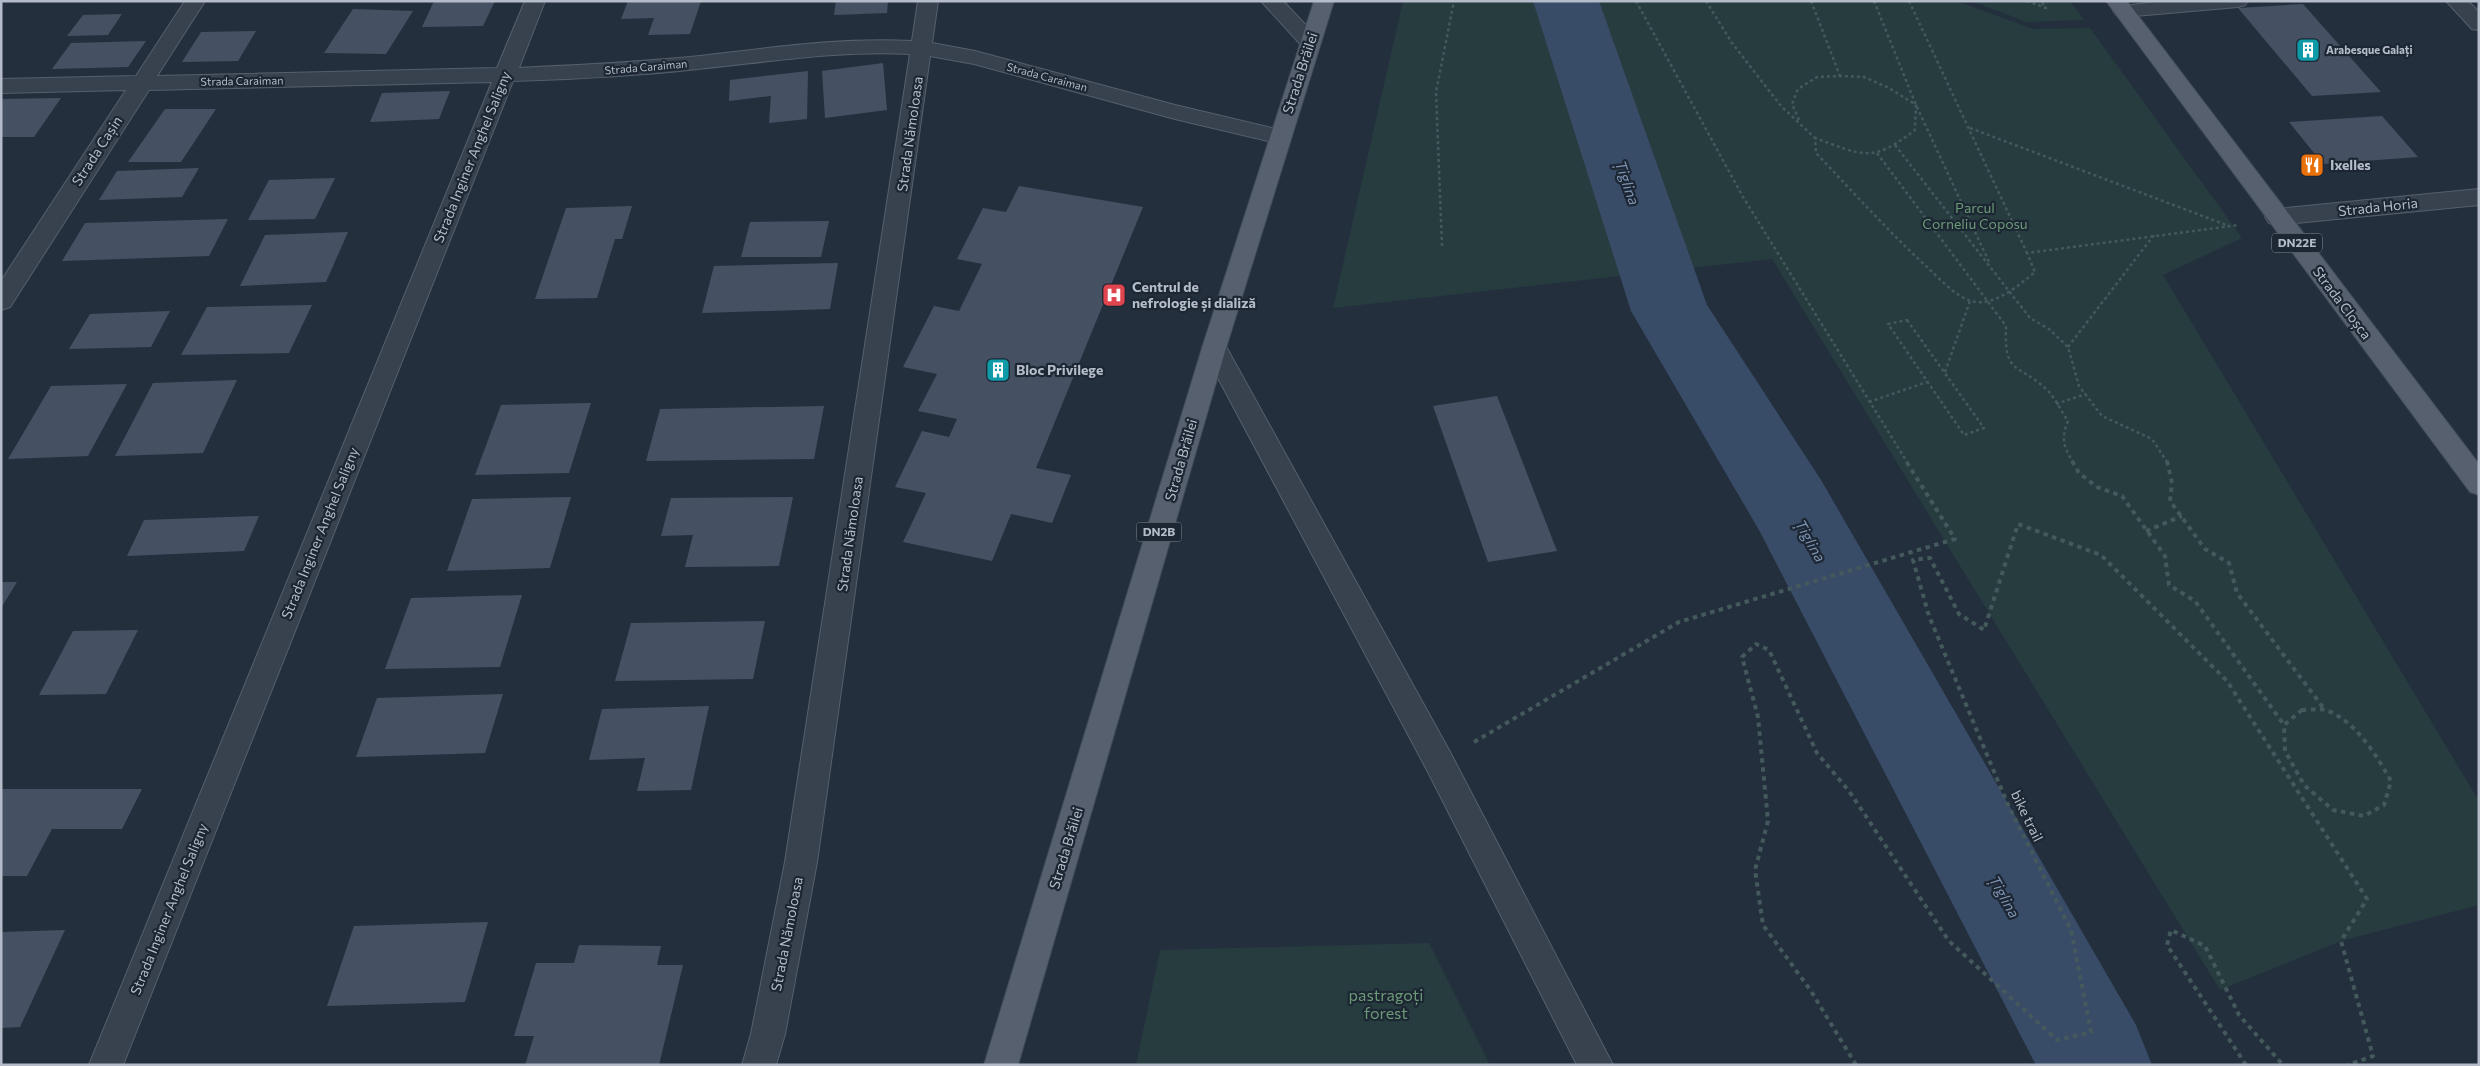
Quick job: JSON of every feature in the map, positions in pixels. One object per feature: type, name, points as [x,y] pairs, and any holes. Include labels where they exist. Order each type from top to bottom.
[{"type":"main road","name":"Strada Brăilei","points":[[1001,1065],[1214,348],[1324,1]]},
{"type":"main road","name":"Strada Cloșca","points":[[2119,6],[2479,484]]},
{"type":"street","name":"Strada Cașin","points":[[1,301],[195,1]]},
{"type":"street","name":"Strada Inginer Anghel Saligny","points":[[106,1065],[534,1]]},
{"type":"street","name":"Strada Nămoloasa","points":[[759,1065],[768,1034],[801,862],[923,48],[928,1]]},
{"type":"street","points":[[1271,1],[1310,41]]},
{"type":"street","points":[[2119,6],[2238,1]]},
{"type":"street","points":[[2456,1],[2479,24]]},
{"type":"street","name":"Strada Caraiman","points":[[1,86],[505,75],[637,69],[807,51],[878,46],[923,48],[975,58],[1280,137]]},
{"type":"street","name":"Strada Horia","points":[[2277,217],[2479,197]]},
{"type":"street","points":[[1214,348],[1439,762],[1596,1065]]},
{"type":"path","points":[[1442,246],[1436,92],[1454,1]]},
{"type":"path","points":[[1439,762],[1680,622],[1866,568],[1956,539],[1743,197],[1636,1]]},
{"type":"path","points":[[1706,1],[1732,43],[1781,106],[1815,138],[1850,150],[1877,153],[1895,146],[1915,130],[1916,105]]},
{"type":"path","points":[[1811,1],[1840,76]]},
{"type":"path","points":[[1874,1],[1916,105],[1991,268]]},
{"type":"path","points":[[1815,138],[1816,153],[1941,282],[1970,301],[1987,300],[2010,291],[2035,272],[1970,128],[1909,1]]},
{"type":"path","points":[[2027,1],[2046,8],[2041,1]]},
{"type":"path","points":[[1800,123],[1792,104],[1798,89],[1817,76],[1864,76],[1889,88],[1916,105]]},
{"type":"path","points":[[1970,128],[2230,227]]},
{"type":"path","points":[[1877,153],[2006,326],[2005,350],[2014,367],[2046,389],[2068,421],[2062,435],[2065,450],[2079,473],[2097,487],[2122,496],[2165,556],[2169,585],[2195,601],[2284,725],[2285,751],[2304,784],[2333,810],[2364,816],[2384,805],[2391,781],[2373,751],[2355,728],[2325,710],[2237,593],[2229,564],[2205,549],[2170,501],[2172,483],[2166,458],[2152,439],[2102,416],[2079,386],[2068,347],[2049,329],[2030,318],[1895,146]]},
{"type":"path","points":[[2027,253],[2154,235],[2230,227],[2277,217]]},
{"type":"path","points":[[2068,347],[2154,235]]},
{"type":"path","points":[[1945,372],[1970,301]]},
{"type":"path","points":[[1907,320],[1945,372],[1984,428],[1964,435],[1888,324],[1907,320]]},
{"type":"path","points":[[1869,402],[1927,382]]},
{"type":"path","points":[[2056,404],[2086,394]]},
{"type":"path","points":[[2146,531],[2182,516]]},
{"type":"path","name":"bike trail","points":[[1856,1065],[1811,991],[1763,924],[1755,870],[1768,821],[1758,717],[1742,657],[1756,644],[1769,650],[1817,753],[1849,791],[1949,941],[2057,1040],[2091,1032],[2071,930],[2004,796],[1929,616],[1913,560],[1930,558],[1959,614],[1984,630],[2018,524],[2101,555],[2227,681],[2367,899],[2341,941],[2373,1056],[2348,1065]]},
{"type":"path","points":[[2284,725],[2302,710],[2325,710]]},
{"type":"path","points":[[2246,1065],[2167,945],[2170,930],[2205,946],[2239,1015],[2283,1065]]},
{"type":"green space","name":"Parcul Corneliu Coposu","points":[[1403,1],[1957,1],[2033,29],[2090,28],[2242,238],[2163,275],[2479,801],[2479,905],[2341,941],[2220,990],[1772,259],[1333,308]]},
{"type":"green space","points":[[1971,1],[2070,1],[2084,20],[2027,22]]},
{"type":"green space","name":"pastragoți forest","points":[[1429,943],[1490,1065],[1136,1065],[1160,950]]},
{"type":"building","points":[[434,1],[495,1],[483,26],[422,27]]},
{"type":"building","points":[[628,1],[701,1],[690,34],[648,35],[654,18],[621,19]]},
{"type":"building","points":[[836,1],[888,1],[887,13],[834,15]]},
{"type":"building","name":"Arabesque Galați","points":[[2303,4],[2381,92],[2312,96],[2238,8]]},
{"type":"building","points":[[353,9],[413,11],[386,54],[324,53]]},
{"type":"building","points":[[122,14],[108,35],[67,36],[83,15]]},
{"type":"building","points":[[256,31],[238,61],[182,62],[201,32]]},
{"type":"building","points":[[146,41],[128,67],[52,69],[71,43]]},
{"type":"building","points":[[883,63],[887,110],[825,118],[822,71]]},
{"type":"building","points":[[808,71],[807,119],[769,123],[771,96],[729,101],[730,80]]},
{"type":"building","points":[[450,91],[439,119],[370,122],[382,93]]},
{"type":"building","points":[[61,98],[34,137],[1,137],[1,99]]},
{"type":"building","points":[[165,109],[216,109],[181,162],[128,162]]},
{"type":"building","points":[[2382,116],[2418,157],[2323,164],[2289,122]]},
{"type":"building","points":[[199,168],[182,197],[99,200],[117,171]]},
{"type":"building","points":[[335,178],[315,219],[248,220],[269,180]]},
{"type":"building","name":"Bloc Privilege","points":[[1019,186],[1143,207],[1036,468],[1071,475],[1052,523],[1011,514],[992,561],[903,542],[926,493],[895,487],[922,431],[949,437],[957,419],[918,411],[937,374],[903,367],[934,306],[959,311],[982,264],[957,259],[983,208],[1006,212]]},
{"type":"building","points":[[632,206],[622,239],[615,239],[597,298],[535,299],[566,208]]},
{"type":"building","points":[[228,219],[209,256],[62,261],[85,223]]},
{"type":"building","points":[[829,221],[821,257],[741,257],[750,222]]},
{"type":"building","points":[[348,232],[326,282],[240,286],[265,235]]},
{"type":"building","points":[[838,263],[830,309],[702,313],[714,266]]},
{"type":"building","points":[[312,305],[289,353],[181,355],[207,307]]},
{"type":"building","points":[[170,311],[151,347],[69,349],[90,314]]},
{"type":"building","points":[[237,380],[203,453],[115,456],[153,383]]},
{"type":"building","points":[[127,384],[88,456],[8,459],[51,386]]},
{"type":"building","points":[[1497,396],[1557,551],[1488,562],[1433,406]]},
{"type":"building","points":[[591,403],[569,473],[475,475],[501,405]]},
{"type":"building","points":[[824,406],[814,459],[646,461],[660,409]]},
{"type":"building","points":[[571,497],[550,568],[447,571],[472,499]]},
{"type":"building","points":[[793,497],[779,566],[685,567],[693,535],[661,536],[671,498]]},
{"type":"building","points":[[259,516],[244,551],[127,556],[144,520]]},
{"type":"building","points":[[1,582],[17,582],[1,608]]},
{"type":"building","points":[[522,595],[500,667],[385,669],[411,598]]},
{"type":"building","points":[[765,621],[753,679],[615,681],[631,623]]},
{"type":"building","points":[[138,630],[106,694],[39,695],[73,631]]},
{"type":"building","points":[[503,694],[485,753],[356,757],[377,698]]},
{"type":"building","points":[[709,706],[691,790],[637,791],[645,758],[589,760],[602,709]]},
{"type":"building","points":[[1,789],[142,789],[122,829],[52,829],[27,876],[1,876]]},
{"type":"building","points":[[488,922],[465,1002],[327,1006],[354,926]]},
{"type":"building","points":[[65,930],[20,1027],[1,1028],[1,932]]},
{"type":"building","points":[[579,945],[661,946],[657,965],[683,965],[659,1065],[525,1065],[534,1036],[514,1036],[536,963],[574,963]]},
{"type":"waterway","name":"Țiglina","points":[[1566,1],[1670,311],[1790,505],[2096,1065]]},
{"type":"place","name":"Arabesque Galați","points":[[2308,50]]},
{"type":"place","name":"Ixelles","points":[[2312,165]]},
{"type":"place","name":"Centrul de nefrologie și dializă","points":[[1114,295]]},
{"type":"place","name":"Bloc Privilege","points":[[998,370]]}]
